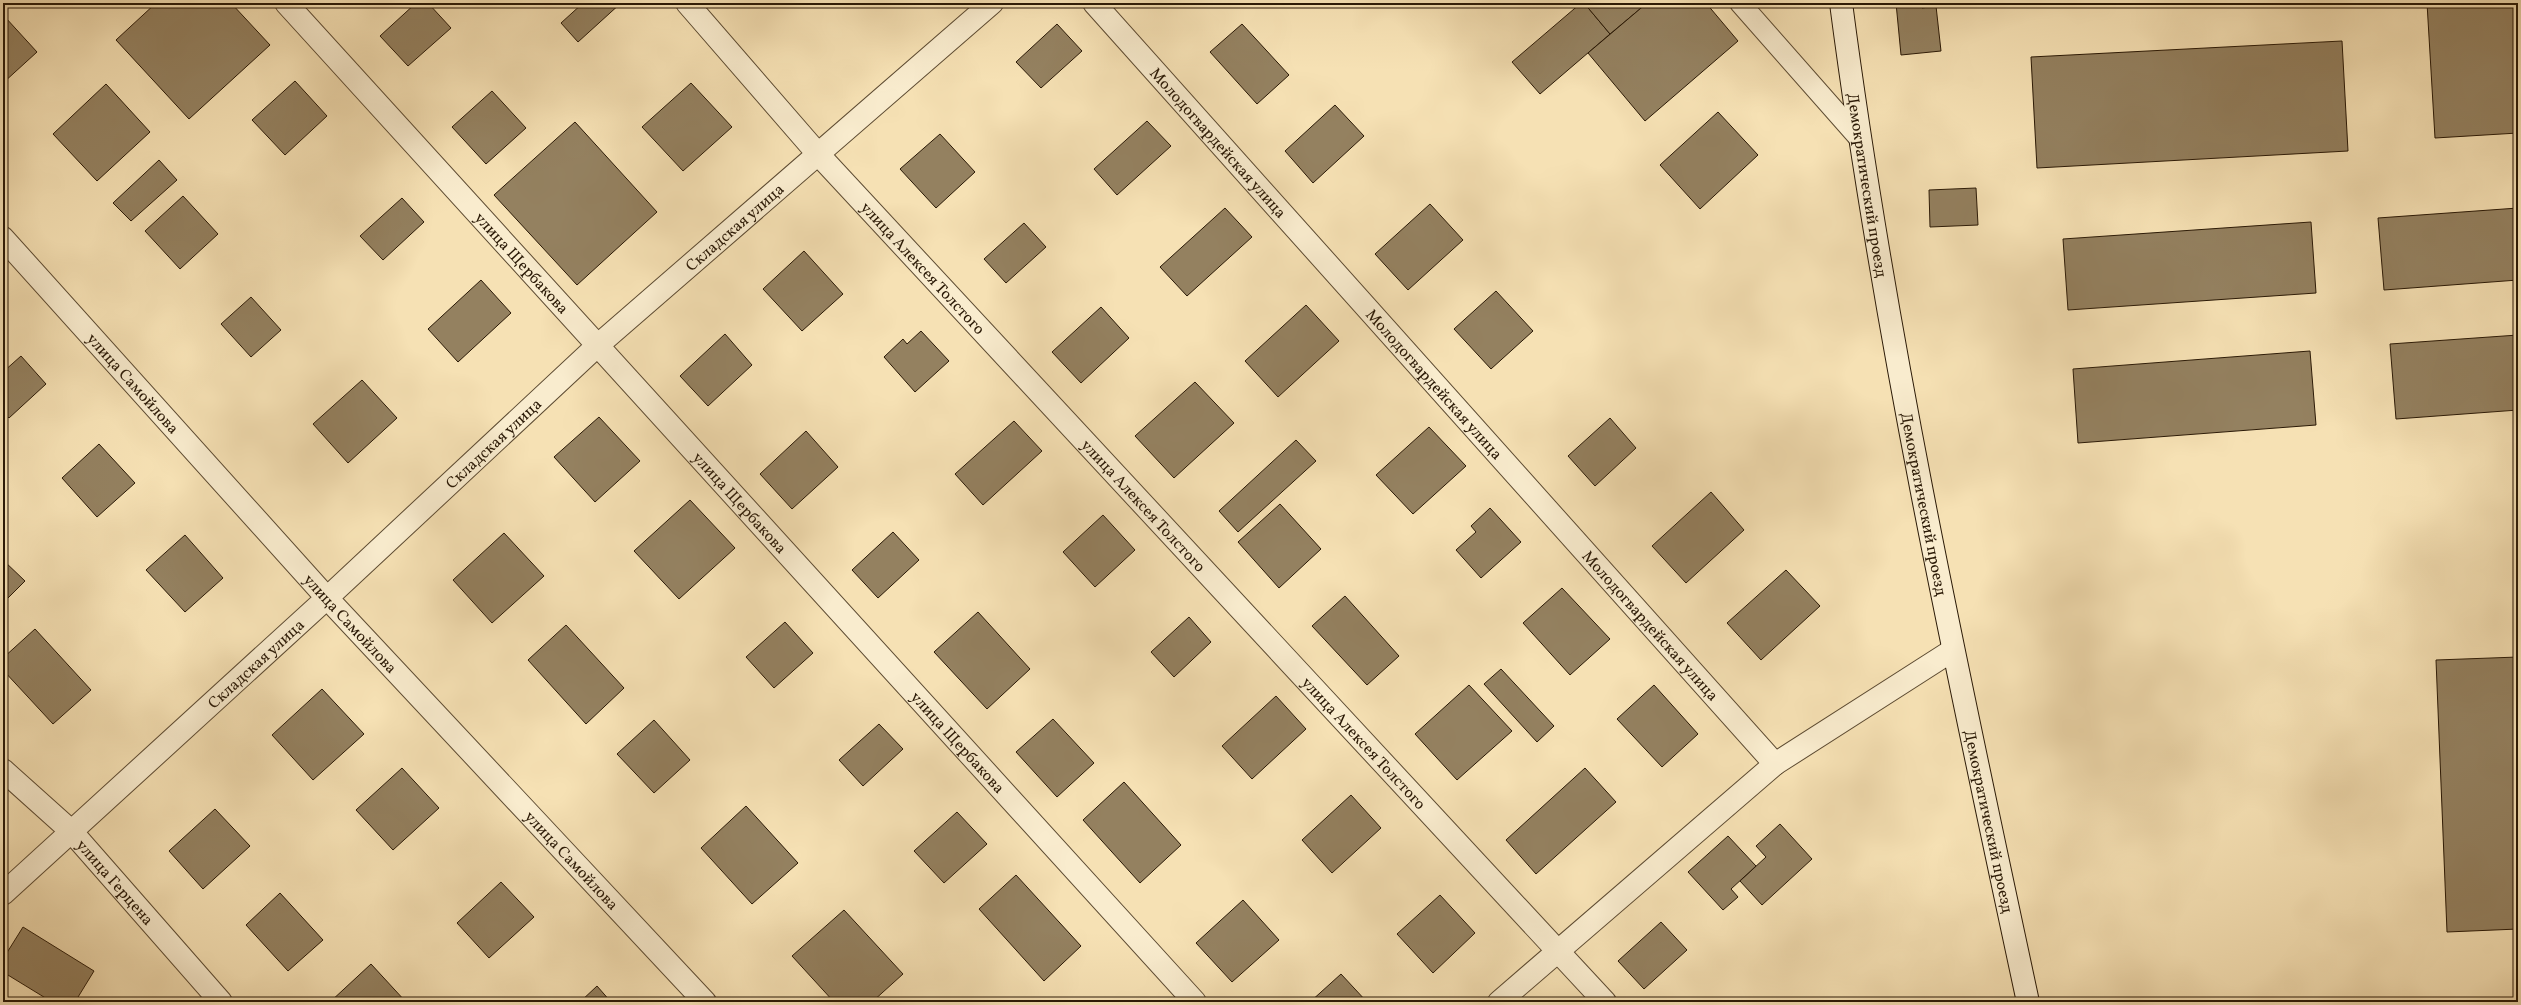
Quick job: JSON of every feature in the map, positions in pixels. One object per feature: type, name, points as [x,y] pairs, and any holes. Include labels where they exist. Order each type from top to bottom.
[{"type":"street","name":"улица Щербакова","points":[[286,3],[1196,1002]]},
{"type":"street","name":"улица Алексея Толстого","points":[[687,3],[818,154],[1559,950],[1605,1002]]},
{"type":"street","name":"Складская улица","points":[[3,894],[326,598],[597,346],[992,3]]},
{"type":"street","name":"Молодогвардейская улица","points":[[1094,3],[1776,764]]},
{"type":"street","name":"Демократический проезд","points":[[1841,3],[1859,138],[1953,650],[2028,1002]]},
{"type":"street","name":"улица Самойлова","points":[[3,238],[326,598],[705,1002]]},
{"type":"street","points":[[1499,1002],[1776,764],[1953,650]]},
{"type":"street","name":"улица Герцена","points":[[3,770],[71,831],[221,1002]]},
{"type":"lane","points":[[1740,3],[1859,138]]},
{"type":"building","points":[[156,3],[231,3],[270,45],[189,119],[116,40]]},
{"type":"building","points":[[416,3],[428,3],[451,28],[408,66],[380,36]]},
{"type":"building","points":[[583,3],[621,3],[578,42],[561,23]]},
{"type":"building","points":[[1581,3],[1584,3],[1610,34],[1540,94],[1512,62]]},
{"type":"building","points":[[1584,3],[1647,3],[1610,34]]},
{"type":"building","points":[[1647,3],[1706,3],[1738,41],[1645,121],[1588,53]]},
{"type":"building","points":[[1896,3],[1922,3],[1922,8],[1936,6],[1941,51],[1901,55]]},
{"type":"building","points":[[2427,3],[2518,3],[2518,133],[2435,138]]},
{"type":"building","points":[[5,17],[37,52],[3,83],[3,19]]},
{"type":"building","points":[[1057,24],[1082,51],[1041,88],[1016,62]]},
{"type":"building","points":[[1242,24],[1289,75],[1257,104],[1210,52]]},
{"type":"building","points":[[2342,41],[2348,151],[2037,168],[2031,57]]},
{"type":"building","points":[[295,81],[327,116],[285,155],[252,120]]},
{"type":"building","points":[[691,83],[732,127],[683,171],[642,127]]},
{"type":"building","points":[[106,84],[150,132],[97,181],[53,134]]},
{"type":"building","points":[[492,91],[526,128],[486,164],[452,127]]},
{"type":"building","points":[[1335,105],[1364,136],[1313,183],[1285,151]]},
{"type":"building","points":[[1718,112],[1758,155],[1700,209],[1660,165]]},
{"type":"building","points":[[1147,121],[1171,146],[1117,195],[1094,169]]},
{"type":"building","points":[[575,122],[657,212],[577,285],[494,195]]},
{"type":"building","points":[[940,134],[975,172],[936,208],[900,169]]},
{"type":"building","points":[[159,160],[177,180],[131,221],[113,203]]},
{"type":"building","points":[[1976,188],[1978,225],[1930,227],[1929,190]]},
{"type":"building","points":[[183,196],[218,234],[180,269],[145,231]]},
{"type":"building","points":[[402,198],[424,222],[383,260],[360,236]]},
{"type":"building","points":[[1430,204],[1463,240],[1408,290],[1375,254]]},
{"type":"building","points":[[1225,208],[1252,237],[1187,296],[1160,267]]},
{"type":"building","points":[[2518,208],[2518,280],[2384,290],[2378,218]]},
{"type":"building","points":[[2311,222],[2316,293],[2068,310],[2063,239]]},
{"type":"building","points":[[1024,223],[1046,247],[1006,283],[984,259]]},
{"type":"building","points":[[804,251],[843,294],[802,331],[763,289]]},
{"type":"building","points":[[481,280],[511,313],[458,362],[428,329]]},
{"type":"building","points":[[1496,291],[1533,331],[1491,369],[1454,329]]},
{"type":"building","points":[[251,297],[281,330],[251,357],[221,324]]},
{"type":"building","points":[[1306,305],[1339,341],[1278,397],[1245,361]]},
{"type":"building","points":[[1101,307],[1129,338],[1081,383],[1052,352]]},
{"type":"building","points":[[921,331],[949,361],[915,392],[884,357],[903,339],[907,344]]},
{"type":"building","points":[[725,334],[752,365],[708,406],[680,376]]},
{"type":"building","points":[[2518,335],[2518,410],[2396,419],[2390,344]]},
{"type":"building","points":[[2310,351],[2316,425],[2078,443],[2073,369]]},
{"type":"building","points":[[21,356],[46,384],[9,418],[3,412],[3,372]]},
{"type":"building","points":[[362,380],[397,418],[348,463],[313,424]]},
{"type":"building","points":[[1195,382],[1234,423],[1174,478],[1135,436]]},
{"type":"building","points":[[599,417],[640,461],[595,502],[554,457]]},
{"type":"building","points":[[1610,418],[1636,448],[1595,486],[1568,456]]},
{"type":"building","points":[[1014,421],[1042,451],[983,505],[955,474]]},
{"type":"building","points":[[1429,427],[1466,466],[1413,514],[1376,475]]},
{"type":"building","points":[[806,431],[838,467],[792,509],[760,474]]},
{"type":"building","points":[[1296,440],[1316,461],[1238,532],[1219,511]]},
{"type":"building","points":[[99,444],[135,483],[97,517],[62,478]]},
{"type":"building","points":[[1711,492],[1744,530],[1686,583],[1652,546]]},
{"type":"building","points":[[690,500],[735,548],[679,599],[634,551]]},
{"type":"building","points":[[1280,504],[1321,549],[1279,588],[1238,542]]},
{"type":"building","points":[[1490,508],[1521,542],[1481,578],[1456,550],[1476,532],[1471,526]]},
{"type":"building","points":[[1103,515],[1135,550],[1095,587],[1063,552]]},
{"type":"building","points":[[893,532],[919,560],[878,598],[852,570]]},
{"type":"building","points":[[504,533],[544,576],[492,623],[453,580]]},
{"type":"building","points":[[185,535],[223,578],[185,612],[146,570]]},
{"type":"building","points":[[3,560],[25,581],[3,603]]},
{"type":"building","points":[[1786,570],[1820,606],[1761,660],[1727,623]]},
{"type":"building","points":[[1562,588],[1610,639],[1570,675],[1523,623]]},
{"type":"building","points":[[1345,596],[1399,656],[1367,685],[1312,626]]},
{"type":"building","points":[[978,612],[1030,669],[987,709],[934,652]]},
{"type":"building","points":[[1189,617],[1211,642],[1174,677],[1151,652]]},
{"type":"building","points":[[785,622],[813,653],[774,688],[746,657]]},
{"type":"building","points":[[566,625],[624,688],[586,724],[528,660]]},
{"type":"building","points":[[35,629],[91,690],[53,724],[3,670],[3,658]]},
{"type":"building","points":[[2518,657],[2518,929],[2447,932],[2436,660]]},
{"type":"building","points":[[1501,669],[1554,726],[1537,742],[1484,684]]},
{"type":"building","points":[[1469,685],[1512,731],[1457,780],[1415,734]]},
{"type":"building","points":[[1654,685],[1698,734],[1662,767],[1617,719]]},
{"type":"building","points":[[322,689],[364,734],[313,780],[272,735]]},
{"type":"building","points":[[1276,696],[1306,729],[1252,779],[1222,746]]},
{"type":"building","points":[[1053,719],[1094,763],[1057,797],[1016,752]]},
{"type":"building","points":[[654,720],[690,760],[654,793],[617,754]]},
{"type":"building","points":[[879,724],[903,749],[863,786],[839,760]]},
{"type":"building","points":[[402,768],[439,808],[393,850],[356,810]]},
{"type":"building","points":[[1585,768],[1616,802],[1536,874],[1506,840]]},
{"type":"building","points":[[1124,782],[1181,845],[1140,883],[1083,820]]},
{"type":"building","points":[[1351,795],[1381,828],[1332,873],[1302,840]]},
{"type":"building","points":[[746,806],[798,863],[752,904],[701,848]]},
{"type":"building","points":[[215,809],[250,846],[203,889],[169,851]]},
{"type":"building","points":[[957,812],[987,844],[944,883],[914,851]]},
{"type":"building","points":[[1780,824],[1812,859],[1762,905],[1740,881],[1766,857],[1756,846]]},
{"type":"building","points":[[1728,836],[1756,866],[1731,889],[1738,897],[1723,910],[1688,872]]},
{"type":"building","points":[[1016,875],[1081,946],[1044,981],[979,909]]},
{"type":"building","points":[[501,882],[534,917],[489,958],[457,923]]},
{"type":"building","points":[[280,893],[323,940],[288,971],[246,925]]},
{"type":"building","points":[[1440,895],[1475,933],[1433,973],[1397,934]]},
{"type":"building","points":[[1243,900],[1279,940],[1232,982],[1196,943]]},
{"type":"building","points":[[844,910],[903,974],[872,1002],[834,1002],[792,956]]},
{"type":"building","points":[[1661,922],[1687,950],[1644,989],[1618,961]]},
{"type":"building","points":[[23,927],[94,971],[75,1002],[52,1002],[3,972],[3,959]]},
{"type":"building","points":[[371,964],[406,1002],[330,1002]]},
{"type":"building","points":[[1341,974],[1367,1002],[1310,1002]]},
{"type":"building","points":[[597,986],[611,1002],[580,1002]]}]
